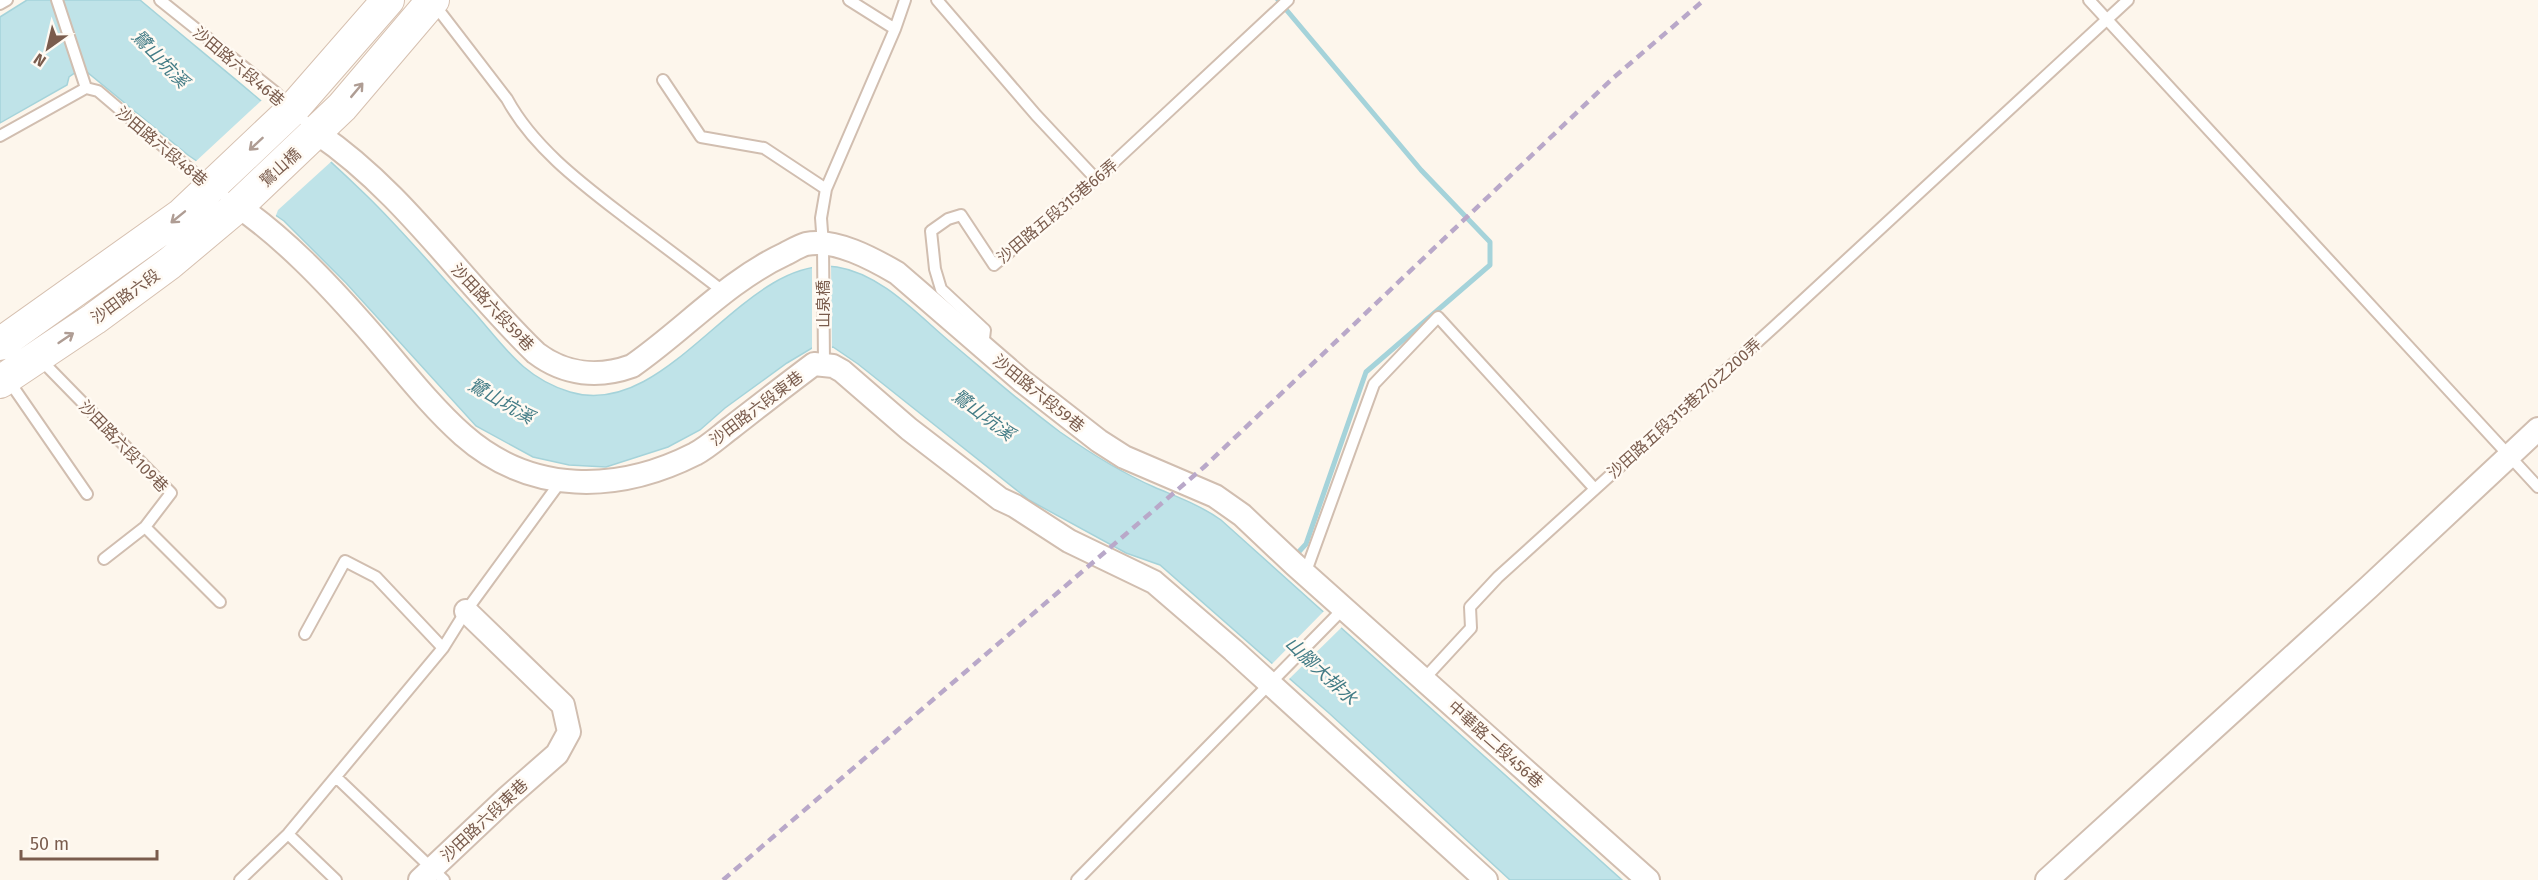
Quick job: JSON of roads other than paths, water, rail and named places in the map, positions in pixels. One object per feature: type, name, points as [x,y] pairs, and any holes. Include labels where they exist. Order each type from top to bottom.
[{"type":"street","points":[[292,110],[388,0]]},
{"type":"street","points":[[317,133],[433,1]]},
{"type":"street","name":"鷺山橋","points":[[215,181],[292,110]]},
{"type":"street","name":"鷺山橋","points":[[240,204],[317,133]]},
{"type":"street","name":"沙田路六段59巷","points":[[317,133],[382,185],[524,341],[547,361],[560,368],[589,373],[615,372],[632,366],[724,292],[768,262],[806,244],[844,249],[897,273],[983,347],[1104,444],[1124,457],[1209,492],[1229,505],[1344,608]]},
{"type":"street","name":"沙田路六段","points":[[0,344],[182,214],[215,181]]},
{"type":"street","name":"沙田路六段","points":[[3,380],[170,263],[240,204]]},
{"type":"street","name":"沙田路六段東巷","points":[[240,204],[307,264],[363,323],[435,408],[465,436],[490,455],[549,480],[586,483],[625,479],[665,468],[698,453],[814,364],[824,364]]},
{"type":"street","points":[[824,364],[833,366],[848,376],[1000,500],[1015,506],[1069,541],[1154,582],[1486,880]]},
{"type":"street","points":[[2047,880],[2369,587],[2538,429]]},
{"type":"street","name":"中華路二段456巷","points":[[1344,608],[1648,880]]},
{"type":"street","name":"沙田路六段東巷","points":[[432,876],[508,797],[557,754],[568,732],[563,705],[466,611]]},
{"type":"lane","points":[[0,4],[7,0]]},
{"type":"lane","points":[[0,136],[86,88],[57,0]]},
{"type":"lane","name":"沙田路六段46巷","points":[[160,0],[275,92],[317,133]]},
{"type":"lane","points":[[849,0],[895,29]]},
{"type":"lane","points":[[824,245],[821,218],[826,189],[895,29],[905,0]]},
{"type":"lane","points":[[937,0],[1036,115],[1096,179]]},
{"type":"lane","name":"沙田路五段315巷66弄","points":[[983,347],[985,330],[941,289],[935,269],[931,231],[948,219],[961,215],[994,265],[1096,179],[1288,0]]},
{"type":"lane","points":[[2089,0],[2538,487]]},
{"type":"lane","name":"沙田路五段315巷270之200弄","points":[[1305,574],[1374,384],[1438,317],[1594,488],[1784,318],[2128,0]]},
{"type":"lane","points":[[433,1],[507,99],[516,116],[548,151],[585,186],[724,292]]},
{"type":"lane","points":[[663,80],[701,137],[764,148],[826,189]]},
{"type":"lane","name":"沙田路六段48巷","points":[[86,88],[98,91],[215,181],[240,204]]},
{"type":"lane","name":"山泉橋","points":[[824,245],[824,364]]},
{"type":"lane","name":"沙田路六段109巷","points":[[37,356],[171,493],[145,527],[104,559]]},
{"type":"lane","points":[[3,380],[87,494]]},
{"type":"lane","points":[[240,880],[288,834],[337,778],[443,648],[466,611],[561,482]]},
{"type":"lane","points":[[1424,679],[1471,628],[1470,607],[1498,577],[1594,488]]},
{"type":"lane","points":[[145,527],[220,602]]},
{"type":"lane","points":[[305,634],[345,561],[376,577],[443,648]]},
{"type":"lane","points":[[1077,880],[1344,608]]},
{"type":"lane","name":"沙田路六段東巷","points":[[337,778],[432,876]]},
{"type":"lane","points":[[288,834],[336,880]]},
{"type":"water","points":[[27,0],[140,0],[284,120],[340,170],[408,238],[516,359],[539,378],[570,392],[606,395],[640,383],[673,362],[770,285],[803,270],[837,267],[869,278],[898,296],[1018,399],[1071,440],[1129,475],[1197,506],[1221,520],[1622,880],[1510,880],[1330,714],[1160,565],[1126,553],[1029,500],[858,364],[833,347],[812,348],[787,363],[725,408],[700,430],[668,447],[606,467],[569,465],[533,457],[476,426],[346,283],[284,221],[188,155],[82,68],[69,77],[67,85],[0,123],[0,17]]},
{"type":"waterway","points":[[1278,0],[1421,170],[1490,242],[1490,265],[1366,372],[1306,544],[1295,556]]},
{"type":"railway","points":[[723,880],[1204,467],[1612,79],[1704,0]]},
{"type":"water label","name":"鷺山坑溪","points":[[160,59]]},
{"type":"water label","name":"鷺山坑溪","points":[[501,401]]},
{"type":"water label","name":"鷺山坑溪","points":[[983,415]]},
{"type":"water label","name":"山腳大排水","points":[[1321,671]]}]
